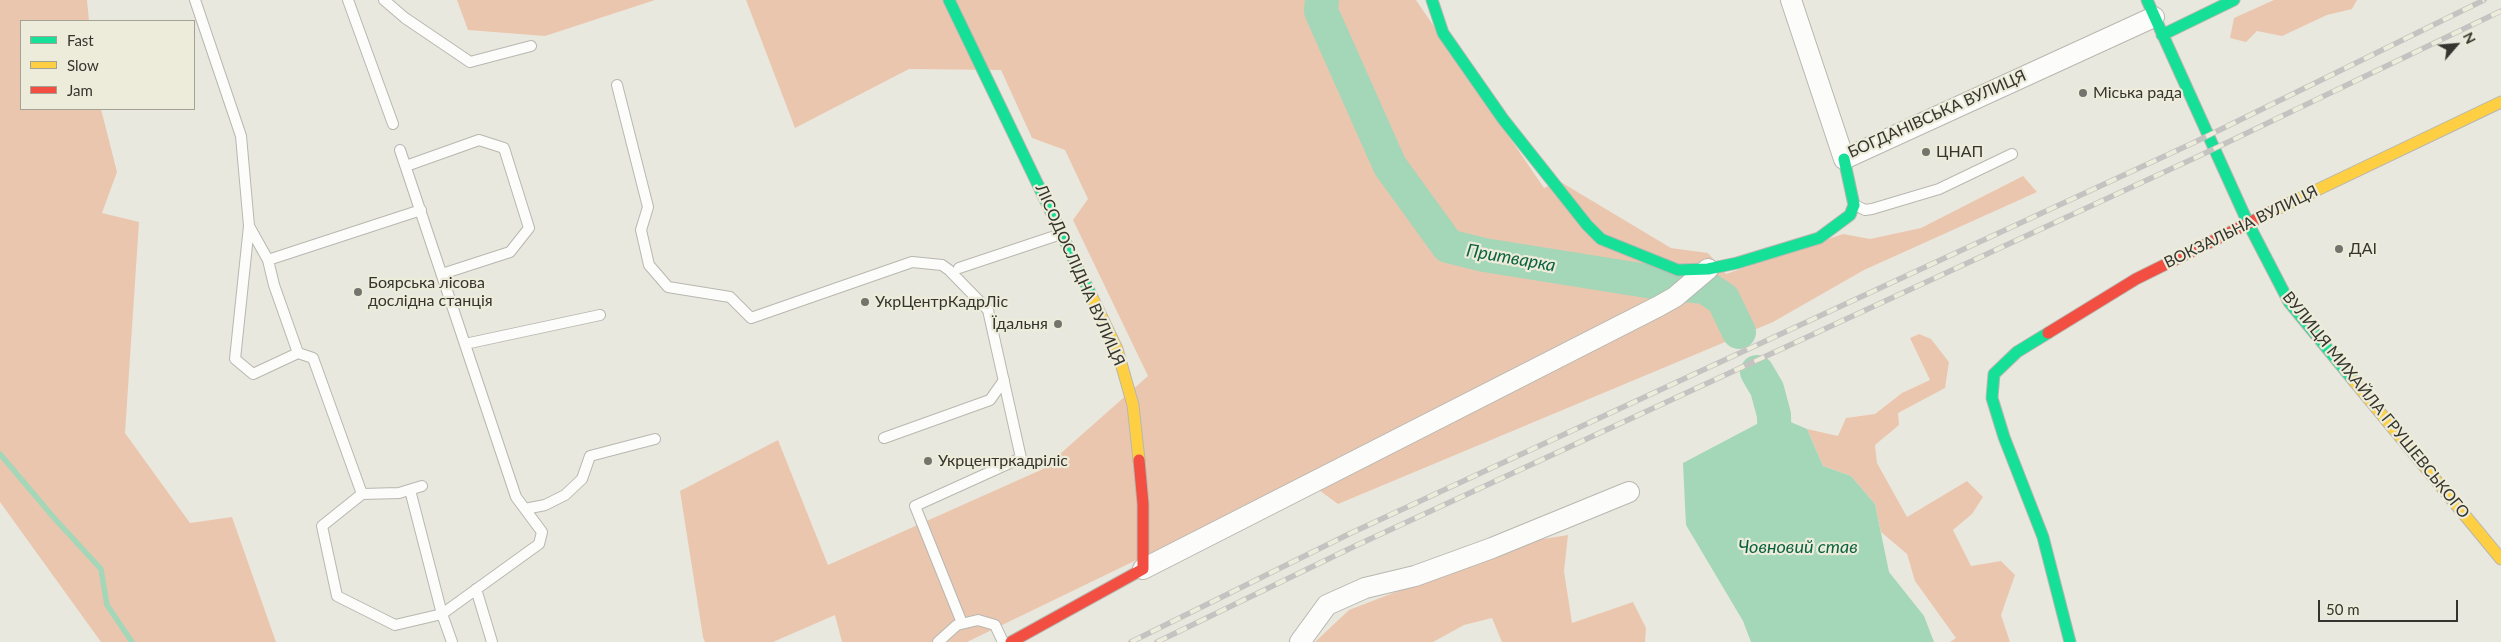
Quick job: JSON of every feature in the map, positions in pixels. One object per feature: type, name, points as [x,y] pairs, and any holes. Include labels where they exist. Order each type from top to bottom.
[{"type":"street","name":"ЛІСОДОСЛІДНА ВУЛИЦЯ","points":[[949,0],[1117,349],[1130,396],[1143,504],[1143,569]]},
{"type":"street","points":[[1432,0],[1443,33],[1503,119],[1587,225],[1601,239],[1678,270],[1704,272],[1820,238],[1850,215],[1854,205],[1844,159]]},
{"type":"street","name":"БОГДАНІВСЬКА ВУЛИЦЯ","points":[[1791,0],[1844,159],[2154,17]]},
{"type":"street","points":[[2154,17],[2234,0]]},
{"type":"street","name":"ВУЛИЦЯ МИХАЙЛА ГРУШЕВСЬКОГО","points":[[2154,17],[2216,148],[2248,223],[2289,302],[2501,558]]},
{"type":"street","name":"ВОКЗАЛЬНА ВУЛИЦЯ","points":[[2070,642],[2043,537],[2004,437],[1992,398],[1994,374],[2018,352],[2136,279],[2248,223],[2501,102]]},
{"type":"street","points":[[1011,642],[1143,569],[1676,297],[1704,272]]},
{"type":"street","points":[[1300,642],[1327,605],[1365,588],[1415,576],[1492,548],[1629,492]]},
{"type":"lane","points":[[195,0],[241,136],[249,226],[235,359],[254,374],[298,353],[313,358],[362,494]]},
{"type":"lane","points":[[348,0],[393,124]]},
{"type":"lane","points":[[384,0],[405,18],[470,62],[531,46]]},
{"type":"lane","points":[[616,85],[648,206],[641,230],[649,265],[668,286],[730,297],[751,318],[912,262],[942,265],[988,310],[1021,458],[915,506],[962,623]]},
{"type":"lane","points":[[406,166],[479,140],[504,148],[530,228],[510,252],[442,274]]},
{"type":"lane","points":[[400,150],[516,497],[542,532],[539,544],[442,614],[395,625],[336,596],[322,526],[362,494],[399,493],[422,486]]},
{"type":"lane","points":[[1854,205],[1865,210],[1939,189],[2012,154]]},
{"type":"lane","points":[[268,260],[421,210]]},
{"type":"lane","points":[[249,226],[268,260],[274,285],[298,353]]},
{"type":"lane","points":[[959,268],[1062,234]]},
{"type":"lane","points":[[465,344],[600,315]]},
{"type":"lane","points":[[884,438],[990,400],[1004,380]]},
{"type":"lane","points":[[525,509],[545,505],[565,495],[582,480],[590,456],[655,439]]},
{"type":"lane","points":[[410,490],[442,614],[452,642]]},
{"type":"lane","points":[[476,589],[492,642]]},
{"type":"lane","points":[[938,642],[957,625],[978,620],[995,625],[1002,642]]},
{"type":"shaded area","points":[[0,0],[87,0],[89,20],[20,20],[20,110],[101,110],[117,172],[102,213],[139,222],[125,433],[190,523],[232,517],[276,642],[101,642],[0,502]]},
{"type":"shaded area","points":[[457,0],[655,0],[545,36],[468,30]]},
{"type":"shaded area","points":[[746,0],[1416,0],[1544,188],[1559,181],[1671,248],[1708,253],[1726,274],[1843,234],[1870,239],[1921,228],[2023,176],[2037,192],[1864,270],[1773,322],[1338,504],[1304,479],[967,642],[842,642],[835,615],[773,642],[705,642],[680,491],[778,440],[828,565],[1043,469],[1148,376],[1073,220],[1088,199],[1065,150],[1032,138],[1001,70],[909,69],[795,128]]},
{"type":"shaded area","points":[[2274,0],[2357,0],[2352,9],[2327,15],[2282,36],[2257,31],[2246,42],[2230,38],[2234,18]]},
{"type":"shaded area","points":[[1919,334],[1931,339],[1949,362],[1945,388],[1898,413],[1899,425],[1875,445],[1877,463],[1907,517],[1967,481],[1983,497],[1972,514],[1953,530],[1971,566],[2001,561],[2015,575],[2001,615],[2010,642],[1950,642],[1956,638],[1915,581],[1907,554],[1881,532],[1875,504],[1851,476],[1823,466],[1807,429],[1838,436],[1846,418],[1875,414],[1902,393],[1930,380],[1910,338]]},
{"type":"shaded area","points":[[1568,535],[1564,571],[1572,623],[1633,602],[1646,628],[1645,642],[1502,642],[1492,618],[1464,625],[1433,642],[1315,642],[1349,610],[1525,542]]},
{"type":"water","name":"Човновий став","points":[[1774,415],[1807,429],[1823,466],[1851,476],[1875,504],[1889,572],[1924,616],[1934,642],[1751,642],[1743,621],[1686,525],[1683,463]]},
{"type":"waterway","name":"Притварка","points":[[1322,0],[1321,11],[1390,166],[1448,246],[1484,255],[1653,282],[1705,287],[1723,299],[1739,332]]},
{"type":"waterway","name":"Притварка","points":[[1757,372],[1767,389],[1774,415],[1775,460]]},
{"type":"waterway","points":[[0,454],[55,519],[101,569],[107,605],[132,642]]},
{"type":"railway","points":[[1131,642],[1349,534],[2193,143],[2484,0]]},
{"type":"railway","points":[[1157,642],[1355,546],[2199,156],[2501,11]]},
{"type":"traffic: fast","points":[[949,0],[1092,297]]},
{"type":"traffic: fast","points":[[1432,0],[1443,33],[1503,119],[1587,225],[1601,239],[1678,270],[1708,269],[1737,263],[1819,238],[1850,215],[1854,205],[1844,159]]},
{"type":"traffic: fast","points":[[2147,0],[2248,223],[2289,302],[2354,381]]},
{"type":"traffic: fast","points":[[2162,35],[2234,0]]},
{"type":"traffic: fast","points":[[2048,333],[2017,352],[1994,374],[1992,398],[2004,437],[2043,537],[2070,642]]},
{"type":"traffic: slow","points":[[2273,211],[2501,102]]},
{"type":"traffic: slow","points":[[1092,297],[1117,349],[1133,405],[1139,460]]},
{"type":"traffic: slow","points":[[2354,381],[2501,559]]},
{"type":"traffic: jam","points":[[2048,333],[2136,279],[2273,211]]},
{"type":"traffic: jam","points":[[1011,642],[1143,569],[1143,504],[1139,460]]},
{"type":"place","name":"Міська рада","points":[[2083,93]]},
{"type":"place","name":"ЦНАП","points":[[1926,152]]},
{"type":"place","name":"ДАІ","points":[[2339,249]]},
{"type":"place","name":"Боярська лісова дослідна станція","points":[[358,292]]},
{"type":"place","name":"УкрЦентрКадрЛіс","points":[[865,302]]},
{"type":"place","name":"Їдальня","points":[[1058,324]]},
{"type":"place","name":"Укрцентркадріліс","points":[[928,461]]}]
